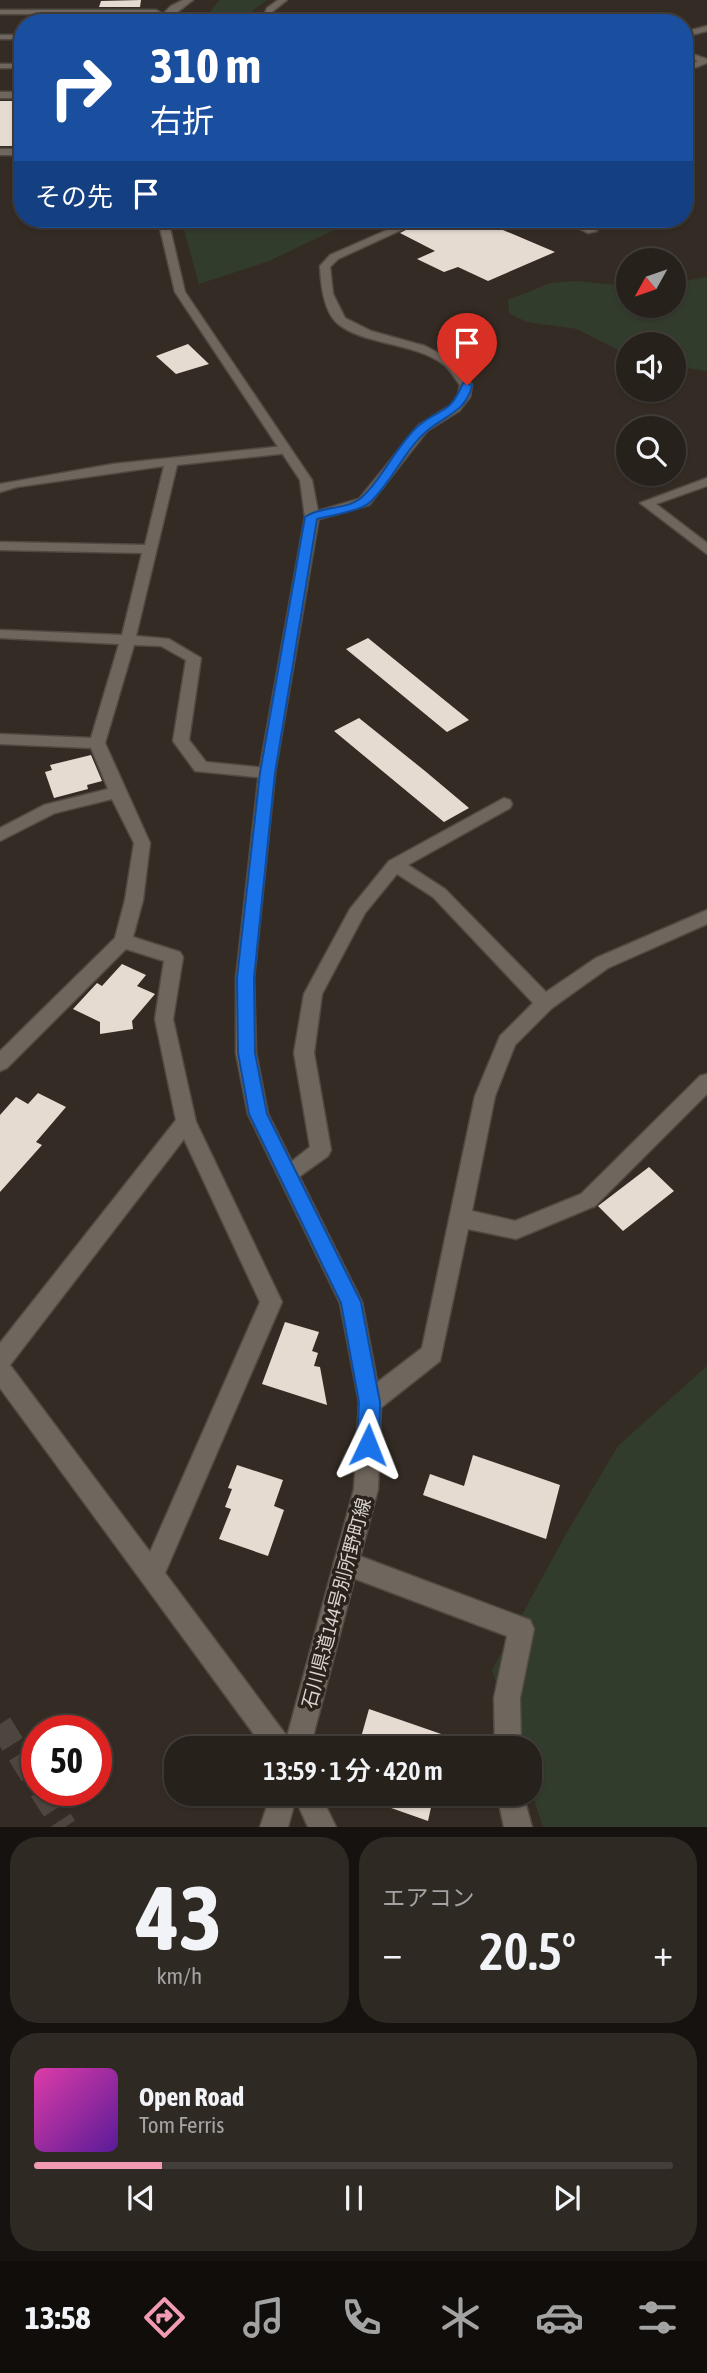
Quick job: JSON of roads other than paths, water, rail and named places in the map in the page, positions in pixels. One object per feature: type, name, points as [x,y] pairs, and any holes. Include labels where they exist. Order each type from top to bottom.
[{"type":"street","points":[[167,14],[189,0]]},
{"type":"street","points":[[268,14],[283,0]]},
{"type":"street","points":[[0,12],[158,9],[154,14]]},
{"type":"street","points":[[693,56],[705,61],[693,66]]},
{"type":"street","name":"石川県道144号別所野町線","points":[[166,228],[180,292],[306,480],[312,517],[267,773],[245,978],[246,1053],[258,1114],[351,1302],[370,1402],[366,1489],[301,1736]]},
{"type":"street","points":[[312,517],[364,502],[423,428],[455,408],[464,397],[467,385],[448,362],[421,348],[367,333],[340,320],[328,294],[325,265],[334,257],[400,228]]},
{"type":"street","points":[[587,228],[592,230]]},
{"type":"street","points":[[0,488],[27,481],[172,461],[285,450]]},
{"type":"street","points":[[0,1063],[123,941],[134,900],[142,843],[97,743],[128,639],[172,461]]},
{"type":"street","points":[[707,482],[647,503],[707,550]]},
{"type":"street","points":[[0,546],[150,549]]},
{"type":"street","points":[[0,634],[164,642],[194,658],[181,741],[201,767],[267,773]]},
{"type":"street","points":[[0,739],[97,743]]},
{"type":"street","points":[[0,835],[50,808],[117,792]]},
{"type":"street","points":[[289,1175],[321,1150],[304,1053],[313,994],[359,909],[395,865],[504,804]]},
{"type":"street","points":[[395,865],[439,893],[545,1003]]},
{"type":"street","points":[[370,1402],[432,1354],[485,1096],[507,1041],[545,1003],[602,963],[707,917]]},
{"type":"street","points":[[123,941],[174,957],[164,1020],[186,1122],[271,1302],[152,1574]]},
{"type":"street","points":[[460,1218],[516,1230],[588,1200],[707,1082]]},
{"type":"street","points":[[0,1361],[186,1122]]},
{"type":"street","points":[[0,1370],[271,1736]]},
{"type":"street","points":[[346,1563],[521,1629],[507,1698],[508,1736]]},
{"type":"street","points":[[274,1827],[280,1806]]},
{"type":"street","points":[[312,1806],[322,1827]]},
{"type":"street","points":[[513,1806],[518,1827]]},
{"type":"tunnel","points":[[0,1724],[21,1757]]},
{"type":"tunnel","points":[[51,1806],[65,1827]]}]
